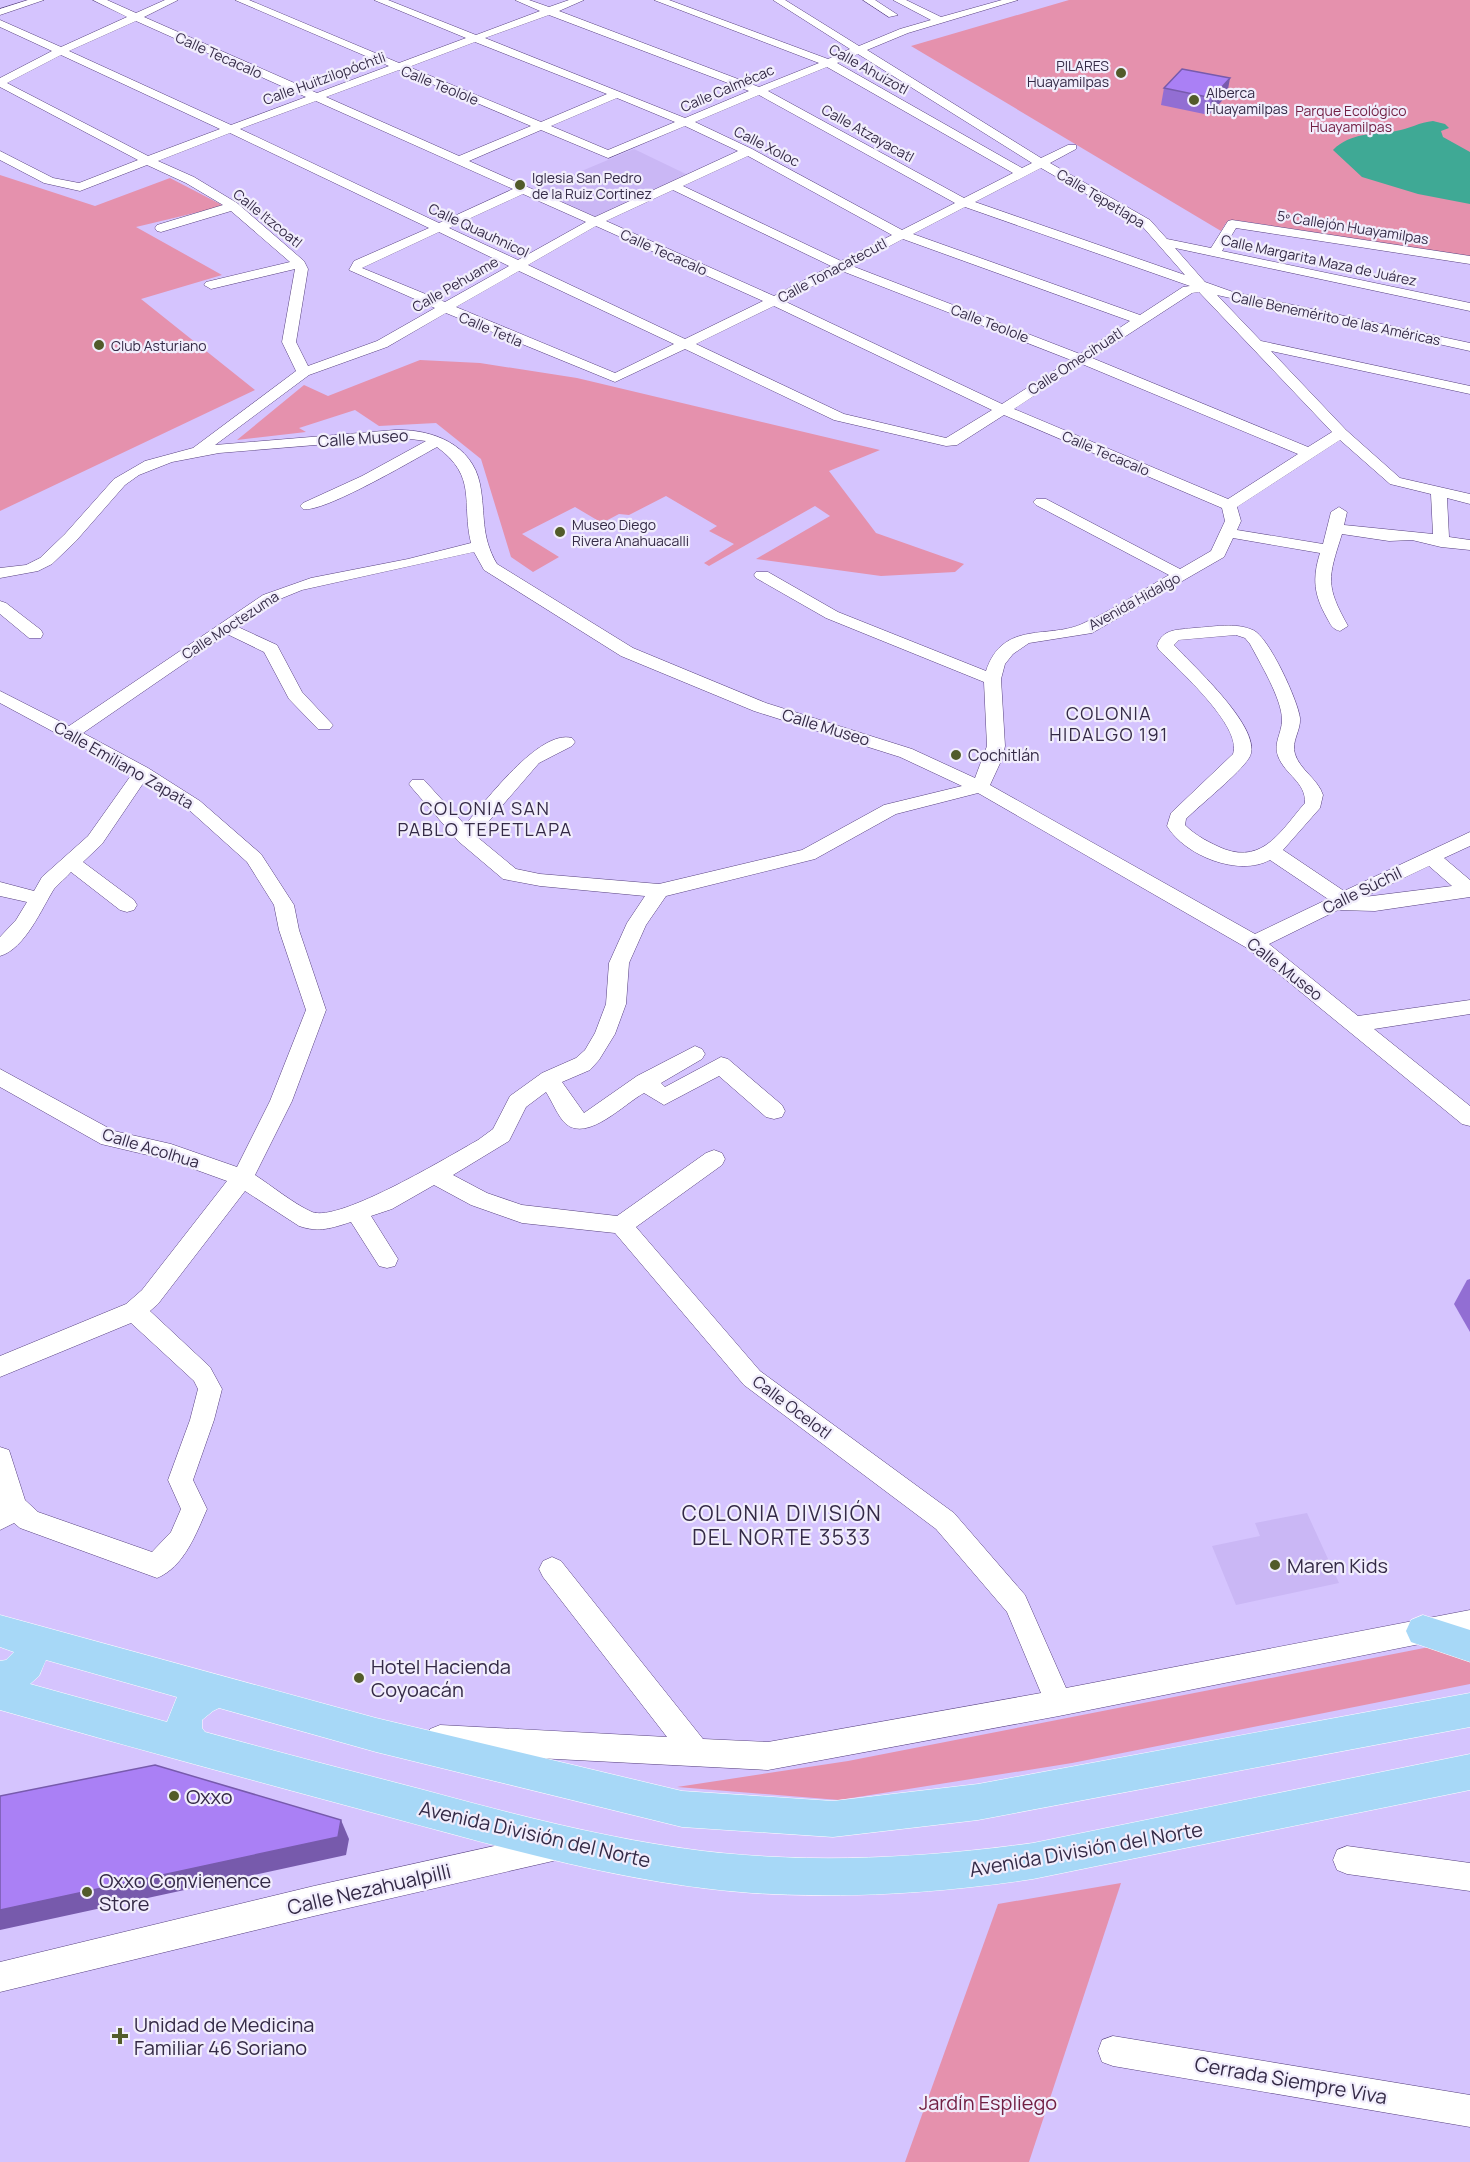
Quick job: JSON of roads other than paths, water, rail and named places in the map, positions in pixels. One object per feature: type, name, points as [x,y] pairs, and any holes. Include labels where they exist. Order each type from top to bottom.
[{"type":"main road","points":[[1423,1631],[1470,1646]]},
{"type":"main road","points":[[0,1678],[18,1673],[29,1660],[31,1647],[11,1634]]},
{"type":"main road","points":[[11,1634],[376,1735],[682,1809],[833,1819],[978,1802],[1470,1710]]},
{"type":"main road","points":[[195,1748],[183,1729],[184,1718],[189,1709],[205,1694],[220,1691]]},
{"type":"main road","name":"Avenida División del Norte","points":[[0,1693],[195,1748],[562,1844],[659,1863],[759,1875],[877,1876],[975,1871],[1033,1862],[1470,1772]]},
{"type":"street","points":[[0,12],[39,0]]},
{"type":"street","name":"Calle Tecacalo","points":[[99,0],[774,301],[1002,409],[1229,504]]},
{"type":"street","points":[[0,82],[60,51],[173,0]]},
{"type":"street","name":"Calle Teolole","points":[[240,0],[397,68],[608,154]]},
{"type":"street","name":"Calle Xoloc","points":[[379,0],[686,122],[748,151],[900,234],[1140,320]]},
{"type":"street","name":"Calle Atzayacatl","points":[[520,0],[759,90],[963,202],[1202,288]]},
{"type":"street","name":"Calle Huitzilopóchtli","points":[[0,155],[58,184],[80,187],[579,0]]},
{"type":"street","name":"Calle Ahuízotl","points":[[659,0],[827,62],[1022,173]]},
{"type":"street","name":"Calle Tepetlapa","points":[[778,0],[1041,163],[1146,223],[1202,288],[1341,433],[1395,481],[1470,499]]},
{"type":"street","points":[[868,0],[888,12],[902,2],[920,0]]},
{"type":"street","name":"Calle Calmécac","points":[[608,154],[857,49],[939,20],[1008,0]]},
{"type":"street","points":[[902,2],[939,20]]},
{"type":"street","name":"Calle Quauhnicol","points":[[0,23],[846,419],[952,442]]},
{"type":"street","name":"Calle Itzcoatl","points":[[0,82],[148,161],[190,180],[233,206],[299,264],[302,269],[289,342],[304,372]]},
{"type":"street","points":[[458,161],[615,95]]},
{"type":"street","name":"Calle Tonacatecutl","points":[[623,376],[1072,147]]},
{"type":"street","name":"Calle Pehuame","points":[[304,372],[382,344],[594,222],[748,151]]},
{"type":"street","name":"Calle Teolole","points":[[674,186],[842,266],[1079,358],[1309,453]]},
{"type":"street","points":[[438,228],[522,190]]},
{"type":"street","points":[[161,228],[233,206]]},
{"type":"street","name":"5º Callejón Huayamilpas","points":[[1214,253],[1232,224],[1470,260]]},
{"type":"street","name":"Calle Tetla","points":[[438,228],[358,264],[355,270],[442,309],[606,376],[615,378],[623,376]]},
{"type":"street","name":"Calle Margarita Maza de Juárez","points":[[1163,242],[1470,307]]},
{"type":"street","points":[[211,285],[299,264]]},
{"type":"street","name":"Calle Omecihuatl","points":[[952,442],[1079,358],[1188,290],[1202,288]]},
{"type":"street","name":"Calle Benemérito de las Américas","points":[[1202,288],[1470,347]]},
{"type":"street","points":[[1256,344],[1470,390]]},
{"type":"street","points":[[0,573],[33,567],[50,558],[62,549],[106,495],[132,473],[157,462],[199,451],[304,372]]},
{"type":"street","points":[[1328,550],[1228,533],[1233,516],[1229,504],[1341,433]]},
{"type":"street","name":"Calle Museo","points":[[199,451],[395,434],[425,435],[439,441],[462,458],[470,473],[479,546],[490,567],[627,652],[760,707],[906,753],[980,787],[1254,943],[1470,1118]]},
{"type":"street","points":[[308,506],[367,479],[439,441]]},
{"type":"street","points":[[1439,492],[1441,542]]},
{"type":"street","points":[[1041,502],[1180,575]]},
{"type":"street","points":[[1339,513],[1338,529],[1328,550],[1322,590],[1340,626]]},
{"type":"street","points":[[1338,529],[1389,536],[1412,535],[1441,542],[1470,545]]},
{"type":"street","name":"Avenida Hidalgo","points":[[980,787],[993,759],[996,746],[992,679],[997,663],[1007,650],[1019,641],[1086,629],[1218,554],[1228,533]]},
{"type":"street","name":"Calle Moctezuma","points":[[71,733],[268,598],[285,590],[318,580],[387,568],[479,546]]},
{"type":"street","points":[[762,575],[832,615],[992,679]]},
{"type":"street","points":[[0,606],[35,634]]},
{"type":"street","points":[[226,627],[270,649],[295,695],[324,725]]},
{"type":"street","points":[[1238,630],[1248,633],[1254,638],[1290,709],[1291,728],[1285,748],[1290,762],[1311,785],[1316,795],[1314,804],[1271,851],[1260,859],[1246,861],[1225,858],[1186,839],[1176,826],[1178,817],[1241,757],[1245,746],[1242,737],[1228,716],[1165,646],[1167,639],[1175,634],[1238,630]]},
{"type":"street","name":"Calle Emiliano Zapata","points":[[0,696],[142,772],[194,805],[254,858],[284,905],[289,930],[316,1010],[281,1101],[242,1178],[150,1297],[134,1311],[0,1367]]},
{"type":"street","points":[[465,837],[532,759],[566,742]]},
{"type":"street","points":[[0,949],[23,925],[49,882],[95,840],[142,772]]},
{"type":"street","points":[[418,784],[465,837],[510,874],[540,880],[659,891],[808,855],[890,809],[980,787]]},
{"type":"street","name":"Calle Súchil","points":[[1254,943],[1470,838]]},
{"type":"street","points":[[1271,851],[1337,902],[1375,904],[1469,890]]},
{"type":"street","points":[[1431,857],[1469,890]]},
{"type":"street","points":[[70,862],[127,905]]},
{"type":"street","points":[[0,889],[40,899]]},
{"type":"street","name":"Calle Acolhua","points":[[0,1077],[109,1138],[171,1152],[242,1178],[307,1220],[326,1221],[384,1203],[436,1176],[501,1135],[517,1102],[549,1079],[583,1064],[592,1055],[605,1034],[616,1004],[619,963],[636,923],[659,891]]},
{"type":"street","points":[[1355,1024],[1470,1007]]},
{"type":"street","points":[[549,1079],[574,1118],[582,1121],[589,1120],[644,1082],[695,1054]]},
{"type":"street","points":[[644,1082],[664,1097],[721,1065],[774,1111]]},
{"type":"street","points":[[436,1176],[479,1200],[522,1214],[621,1226],[714,1159]]},
{"type":"street","points":[[356,1211],[387,1259]]},
{"type":"street","name":"Calle Ocelotl","points":[[621,1226],[752,1378],[945,1521],[1016,1604],[1059,1703]]},
{"type":"street","points":[[0,1458],[7,1512],[157,1566],[180,1540],[194,1509],[180,1480],[210,1389],[202,1374],[134,1311]]},
{"type":"street","points":[[552,1569],[696,1752]]},
{"type":"street","points":[[376,1735],[768,1756],[1059,1703],[1470,1622]]},
{"type":"street","name":"Calle Nezahualpilli","points":[[0,1977],[562,1844]]},
{"type":"street","points":[[1347,1860],[1470,1878]]},
{"type":"street","name":"Cerrada Siempre Viva","points":[[1113,2051],[1470,2111]]},
{"type":"place","name":"PILARES Huayamilpas","points":[[1121,73]]},
{"type":"place","name":"Alberca Huayamilpas","points":[[1194,100]]},
{"type":"place","name":"Iglesia San Pedro de la Ruiz Cortinez","points":[[520,185]]},
{"type":"place","name":"Club Asturiano","points":[[99,345]]},
{"type":"place","name":"Museo Diego Rivera Anahuacalli","points":[[560,532]]},
{"type":"place","name":"Cochitlán","points":[[956,755]]},
{"type":"place","name":"Maren Kids","points":[[1275,1565]]},
{"type":"place","name":"Hotel Hacienda Coyoacán","points":[[359,1678]]},
{"type":"place","name":"Oxxo","points":[[174,1796]]},
{"type":"place","name":"Oxxo Convienence Store","points":[[87,1892]]},
{"type":"place","name":"Unidad de Medicina Familiar 46 Soriano","points":[[120,2036]]},
{"type":"district","name":"COLONIA HIDALGO 191","points":[[1109,723]]},
{"type":"district","name":"COLONIA SAN PABLO TEPETLAPA","points":[[485,818]]},
{"type":"district","name":"COLONIA DIVISIÓN DEL NORTE 3533","points":[[782,1525]]},
{"type":"park label","name":"Parque Ecológico Huayamilpas","points":[[1351,118]]},
{"type":"park label","name":"Jardín Espliego","points":[[988,2102]]}]
